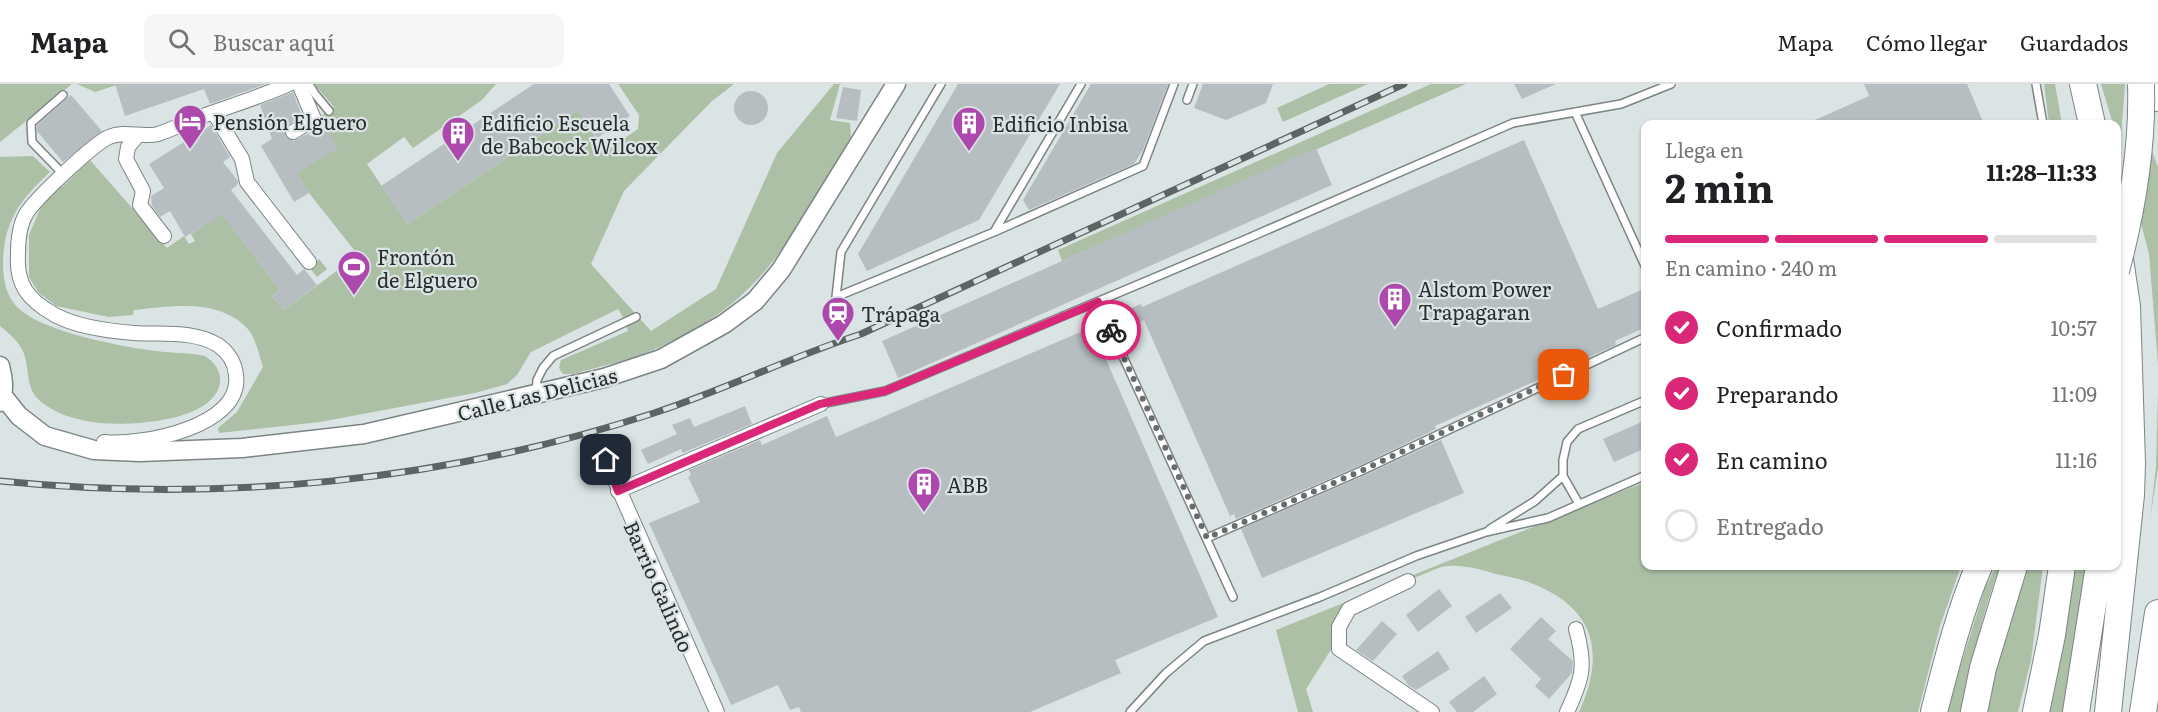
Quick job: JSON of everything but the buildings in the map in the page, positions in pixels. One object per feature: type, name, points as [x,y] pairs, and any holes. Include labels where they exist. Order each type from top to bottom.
[{"type":"highway","points":[[2083,84],[2091,120]]},
{"type":"highway","points":[[2121,254],[2139,143],[2141,84]]},
{"type":"highway","points":[[2152,84],[2158,98]]},
{"type":"highway","points":[[2108,712],[2131,495],[2132,463],[2127,306],[2121,270]]},
{"type":"highway","points":[[2121,380],[2128,357]]},
{"type":"highway","points":[[1934,712],[1963,602],[1977,570]]},
{"type":"highway","points":[[1974,712],[1983,668],[2013,570]]},
{"type":"highway","points":[[2036,712],[2052,635],[2061,570]]},
{"type":"highway","points":[[2076,712],[2098,570]]},
{"type":"highway","points":[[2143,712],[2158,613]]},
{"type":"street","points":[[0,366],[4,381],[1,399],[45,436],[112,443],[152,440],[187,429],[211,418],[225,407],[234,391],[237,377],[233,361],[220,346],[204,338],[178,334],[133,333],[87,326],[57,316],[32,301],[21,282],[17,262],[18,238],[26,215],[42,194],[102,140],[122,134],[156,134],[256,99],[290,84]]},
{"type":"street","points":[[293,132],[314,119],[299,84]]},
{"type":"street","name":"Calle Las Delicias","points":[[45,436],[94,450],[140,452],[242,448],[364,434],[604,378],[661,359],[724,324],[755,301],[782,270],[896,84]]},
{"type":"street","points":[[214,113],[242,159],[247,182],[309,262]]},
{"type":"street","points":[[138,135],[128,147],[126,159],[142,191],[140,205],[164,236]]},
{"type":"street","points":[[618,491],[820,404]]},
{"type":"street","name":"Barrio Galindo","points":[[606,460],[717,712]]},
{"type":"street","points":[[1408,581],[1349,609],[1339,627],[1339,649],[1432,712]]},
{"type":"street","points":[[1567,712],[1580,683],[1582,650],[1576,629]]},
{"type":"lane","points":[[309,84],[329,111]]},
{"type":"lane","points":[[941,84],[841,252],[836,297],[994,232],[1143,166],[1174,84]]},
{"type":"lane","points":[[994,232],[1081,84]]},
{"type":"lane","points":[[1187,100],[1193,84]]},
{"type":"lane","points":[[820,404],[885,391],[1513,123],[1621,104],[1671,84]]},
{"type":"lane","points":[[2036,84],[2042,120]]},
{"type":"lane","points":[[63,95],[31,123],[32,142],[64,175]]},
{"type":"lane","points":[[1575,112],[1641,257]]},
{"type":"lane","points":[[1098,302],[1233,597]]},
{"type":"lane","points":[[536,394],[537,380],[553,356],[636,317]]},
{"type":"lane","points":[[1207,538],[1361,471],[1641,339]]},
{"type":"lane","points":[[1580,504],[1563,476],[1563,460],[1567,442],[1578,429],[1641,402]]},
{"type":"lane","points":[[1486,532],[1535,501],[1563,476]]},
{"type":"lane","points":[[1130,712],[1166,673],[1204,641],[1320,597],[1416,556],[1486,532],[1548,518],[1641,477]]},
{"type":"green space","points":[[0,84],[72,84],[0,142]]},
{"type":"green space","points":[[77,84],[120,84],[95,92]]},
{"type":"green space","points":[[314,84],[496,84],[482,100],[413,148],[404,137],[367,164],[407,224],[578,110],[605,152],[638,129],[639,115],[618,84],[734,84],[711,102],[624,191],[591,264],[651,331],[716,289],[777,153],[834,84],[840,84],[830,120],[850,123],[851,137],[809,209],[777,256],[759,277],[717,315],[653,350],[574,374],[563,374],[559,368],[561,360],[628,331],[618,309],[531,352],[517,375],[507,384],[475,393],[320,422],[219,433],[218,428],[237,412],[263,367],[255,342],[247,328],[235,318],[222,312],[193,306],[134,310],[133,315],[109,317],[56,306],[38,292],[29,277],[29,235],[40,209],[55,190],[63,186],[90,160],[167,248],[184,236],[189,244],[195,241],[191,234],[222,214],[280,290],[272,296],[284,310],[358,255],[309,193],[290,162],[326,127],[322,115],[334,107]]},
{"type":"green space","points":[[1329,84],[1368,84],[1283,122],[1277,108]]},
{"type":"green space","points":[[1431,84],[1466,84],[1062,261],[1058,250]]},
{"type":"green space","points":[[2044,84],[2055,84],[2061,120],[2048,120]]},
{"type":"green space","points":[[2101,84],[2125,84],[2121,138],[2121,120],[2112,120]]},
{"type":"green space","points":[[2150,146],[2158,167],[2158,364],[2149,254],[2139,216]]},
{"type":"green space","points":[[33,156],[50,172],[22,202],[10,223],[4,248],[3,273],[10,298],[24,313],[40,322],[83,337],[148,350],[205,356],[216,367],[220,382],[214,396],[202,406],[186,414],[166,419],[125,424],[93,422],[71,417],[50,408],[36,397],[30,386],[21,348],[0,326],[0,157]]},
{"type":"green space","points":[[319,259],[327,269],[317,277],[309,267]]},
{"type":"green space","points":[[2158,392],[2158,468],[2150,520],[2156,466]]},
{"type":"green space","points":[[1641,484],[1641,570],[1960,570],[1940,626],[1918,712],[1579,712],[1592,670],[1593,651],[1589,634],[1581,619],[1569,605],[1553,593],[1531,583],[1464,566],[1441,567],[1345,606],[1332,648],[1306,689],[1313,712],[1298,712],[1276,630]]},
{"type":"green space","points":[[1994,570],[1999,570],[1983,620],[1962,712],[1946,712],[1985,588]]},
{"type":"green space","points":[[2023,570],[2042,570],[2031,660],[2018,712],[1984,712]]},
{"type":"green space","points":[[2072,570],[2085,570],[2067,712],[2049,712]]},
{"type":"railway","points":[[0,481],[83,487],[165,489],[248,487],[331,481],[413,471],[494,456],[575,437],[680,404],[861,334],[1404,84]]},
{"type":"way so far","points":[[1111,330],[1207,538],[1361,471],[1564,375]]},
{"type":"place","name":"Pensión Elguero","points":[[190,150]]},
{"type":"place","name":"Edificio Inbisa","points":[[969,152]]},
{"type":"place","name":"Edificio Escuela de Babcock Wilcox","points":[[458,162]]},
{"type":"place","name":"Frontón de Elguero","points":[[354,296]]},
{"type":"place","name":"Alstom Power Trapagaran","points":[[1395,328]]},
{"type":"place","name":"Trápaga","points":[[838,342]]},
{"type":"place","name":"ABB","points":[[924,513]]},
{"type":"route","points":[[606,460],[618,491],[820,404],[885,391],[1098,302],[1111,330]]}]
